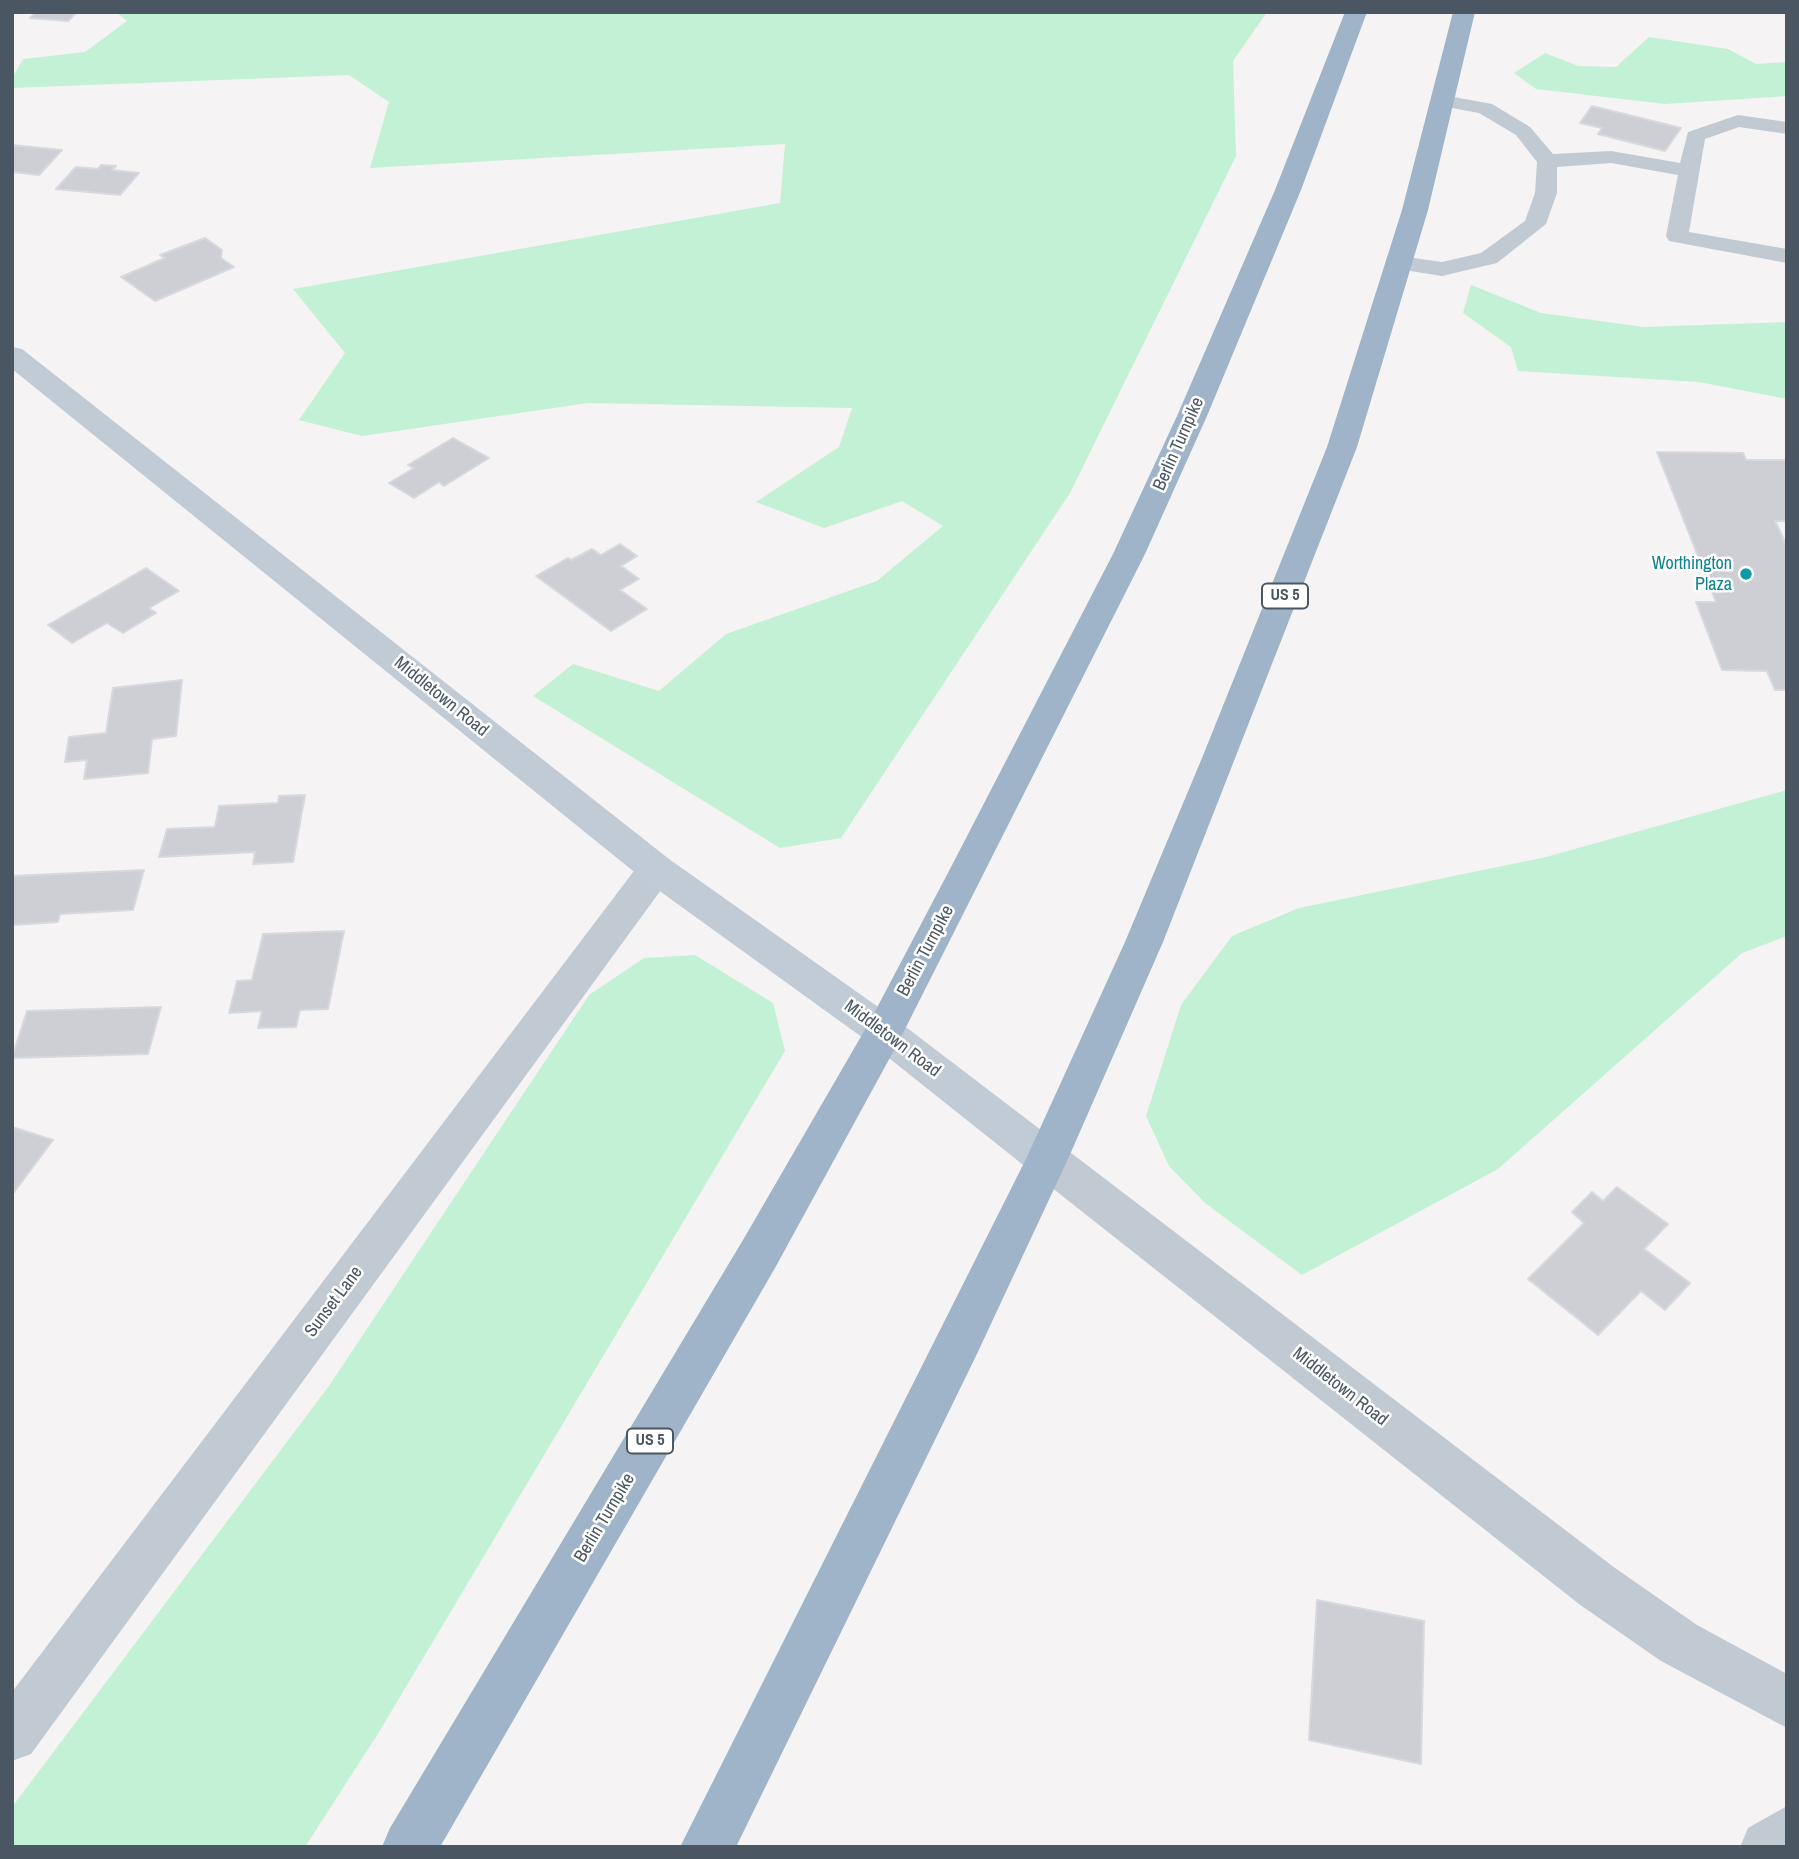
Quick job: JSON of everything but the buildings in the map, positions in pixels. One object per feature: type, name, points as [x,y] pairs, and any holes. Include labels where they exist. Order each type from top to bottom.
[{"type":"highway","name":"Berlin Turnpike","points":[[409,1847],[760,1254],[884,1032],[1129,555],[1288,190],[1356,12]]},
{"type":"highway","name":"US 5","points":[[707,1847],[928,1405],[1047,1159],[1144,942],[1287,591],[1342,447],[1400,263],[1464,12]]},
{"type":"main road","name":"Middletown Road","points":[[12,355],[656,869],[884,1032],[1047,1159]]},
{"type":"street","name":"Sunset Lane","points":[[12,1735],[656,869]]},
{"type":"street","name":"Middletown Road","points":[[1047,1159],[1597,1586],[1679,1643],[1787,1702]]},
{"type":"street","points":[[1767,1847],[1787,1833]]},
{"type":"lane","points":[[1400,263],[1442,269],[1489,258],[1535,224],[1546,193],[1547,161],[1523,131],[1485,107],[1443,101]]},
{"type":"lane","points":[[1787,128],[1738,121],[1695,136],[1677,236],[1787,256]]},
{"type":"lane","points":[[1547,161],[1611,157],[1689,171]]},
{"type":"green space","points":[[116,12],[1267,12],[1233,61],[1236,156],[1070,493],[841,838],[780,848],[533,696],[573,664],[659,691],[726,634],[877,581],[943,526],[902,501],[824,528],[756,502],[839,447],[852,408],[588,403],[362,436],[299,420],[345,353],[293,289],[780,203],[785,144],[370,168],[389,102],[349,75],[12,88],[12,78],[23,59],[85,52],[127,21]]},
{"type":"green space","points":[[1649,37],[1728,49],[1756,64],[1787,62],[1787,96],[1665,104],[1536,89],[1514,73],[1545,53],[1578,66],[1616,67]]},
{"type":"green space","points":[[1471,285],[1541,313],[1644,327],[1787,322],[1787,399],[1699,382],[1518,371],[1511,347],[1463,313]]},
{"type":"green space","points":[[1787,790],[1787,936],[1742,953],[1498,1169],[1302,1275],[1205,1203],[1169,1166],[1146,1116],[1181,1005],[1232,936],[1299,908],[1546,857]]},
{"type":"green space","points":[[695,955],[773,1003],[785,1051],[379,1732],[305,1847],[12,1847],[12,1807],[329,1386],[589,995],[644,958]]},
{"type":"place","name":"Worthington Plaza","points":[[1746,574]]}]
